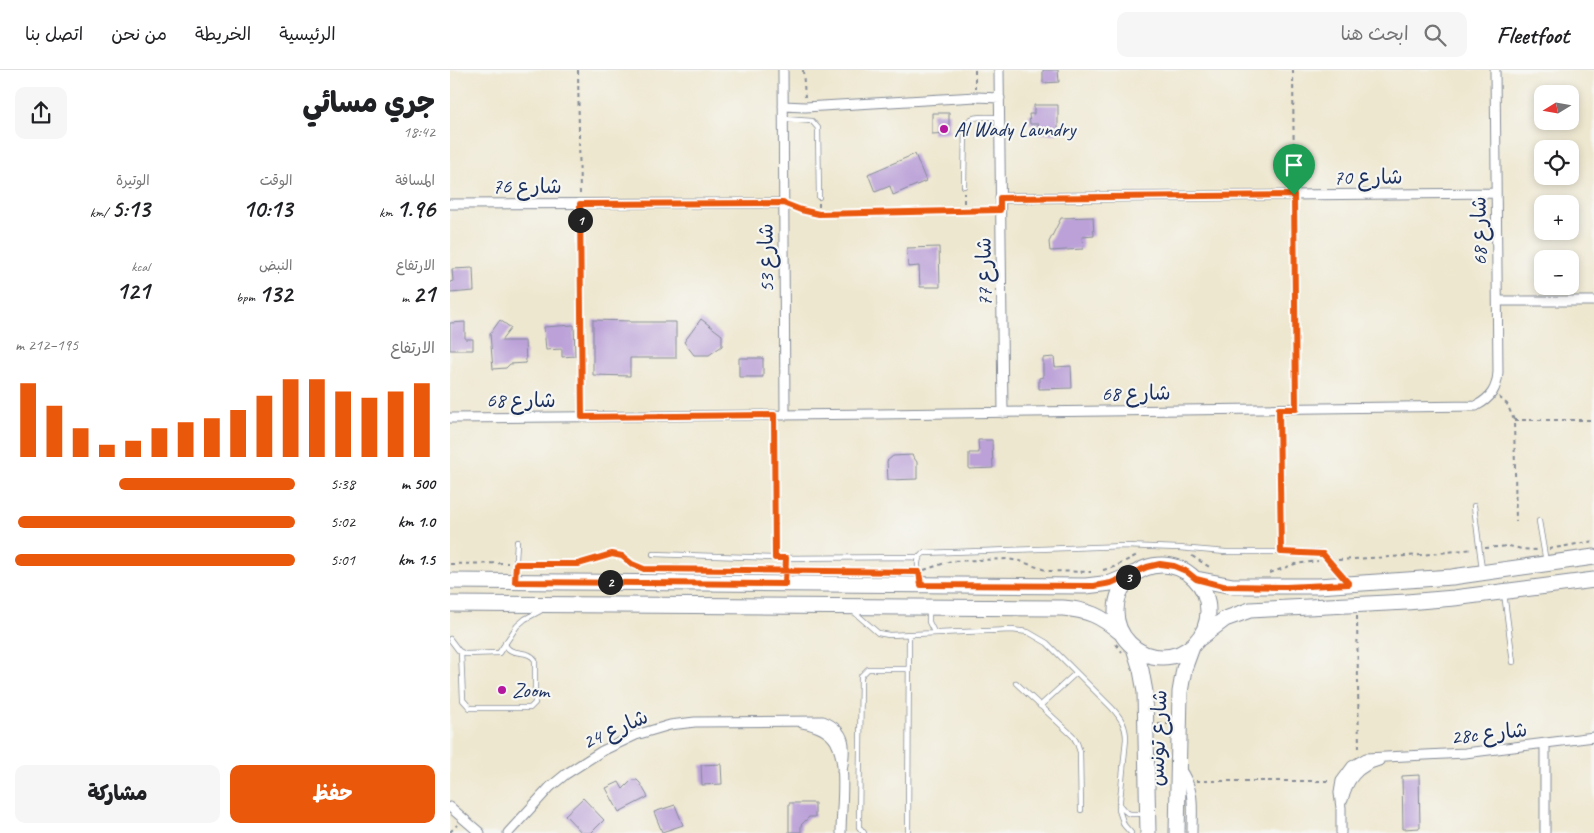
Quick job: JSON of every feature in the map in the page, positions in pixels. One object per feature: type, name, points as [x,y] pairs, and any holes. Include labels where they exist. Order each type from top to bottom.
[{"type":"main road","points":[[1196,579],[1233,586],[1294,587],[1349,584],[1483,573],[1594,557]]},
{"type":"main road","points":[[450,581],[785,584],[920,578],[1086,586],[1111,583],[1147,567],[1160,564],[1174,566],[1186,571],[1196,579],[1205,593],[1208,608],[1207,624],[1196,643]]},
{"type":"main road","points":[[1120,632],[1116,616],[1117,600],[1124,585],[1135,573]]},
{"type":"main road","points":[[450,604],[1079,610],[1096,614],[1120,632],[1134,648],[1144,654],[1163,658],[1182,654],[1225,619],[1250,610],[1357,606],[1454,598],[1594,580]]},
{"type":"main road","name":"شارع تونس","points":[[1176,833],[1180,692],[1184,669],[1196,643]]},
{"type":"main road","name":"شارع تونس","points":[[1134,648],[1145,692],[1148,833]]},
{"type":"street","name":"شارع 53","points":[[783,70],[785,415]]},
{"type":"street","name":"شارع 77","points":[[999,70],[1003,413]]},
{"type":"street","name":"شارع 68","points":[[450,418],[1476,406],[1486,401],[1498,383],[1495,70]]},
{"type":"street","points":[[783,106],[805,107],[976,97],[1000,98]]},
{"type":"street","name":"شارع 70","points":[[1000,198],[1496,193]]},
{"type":"street","name":"شارع 76","points":[[450,204],[783,203]]},
{"type":"street","points":[[1498,301],[1594,300]]},
{"type":"street","name":"شارع 24","points":[[508,833],[550,787],[566,774],[602,751],[636,735],[653,729],[683,723],[794,722],[816,727],[832,737],[837,748],[842,771],[841,833]]},
{"type":"street","name":"28c شارع","points":[[1351,773],[1360,761],[1366,758],[1465,753],[1594,737]]},
{"type":"street","points":[[1545,744],[1545,833]]},
{"type":"street","name":"28c شارع","points":[[1351,773],[1386,758]]},
{"type":"street","points":[[1178,765],[1189,781],[1192,791],[1192,833]]},
{"type":"street","points":[[1341,833],[1339,793],[1342,781],[1351,773]]},
{"type":"street","points":[[1341,808],[1351,773]]},
{"type":"street","points":[[450,807],[480,833]]},
{"type":"lane","points":[[964,186],[966,122],[973,118],[1000,117]]},
{"type":"lane","points":[[782,119],[812,122],[818,128],[819,197]]},
{"type":"lane","points":[[1474,506],[1483,573]]},
{"type":"lane","points":[[1540,521],[1546,565]]},
{"type":"lane","points":[[515,582],[517,542]]},
{"type":"lane","points":[[653,554],[775,558],[919,557],[924,553],[1124,546],[1226,552],[1318,552],[1326,556],[1349,584]]},
{"type":"lane","points":[[919,557],[920,578]]},
{"type":"lane","points":[[785,584],[786,558]]},
{"type":"lane","points":[[1504,592],[1513,662]]},
{"type":"lane","points":[[460,652],[467,654],[499,653],[511,633],[525,619],[552,605]]},
{"type":"lane","points":[[847,607],[878,633],[889,636],[934,632],[1012,630],[1028,632],[1047,643],[1120,716],[1126,730],[1119,803],[1120,817],[1130,833]]},
{"type":"lane","points":[[930,608],[929,622],[934,632]]},
{"type":"lane","points":[[908,833],[909,634]]},
{"type":"lane","points":[[450,639],[460,652],[463,700],[470,708],[530,708],[535,703],[535,660],[529,654],[508,650],[505,644]]},
{"type":"lane","points":[[864,833],[859,821],[860,676],[868,669],[908,669]]},
{"type":"lane","points":[[1040,706],[1076,673]]},
{"type":"lane","points":[[1016,683],[1073,736],[1078,743],[1080,752],[1081,810]]},
{"type":"lane","points":[[1119,803],[1124,812],[1128,814],[1148,812]]},
{"type":"path","points":[[578,70],[582,417]]},
{"type":"path","points":[[803,70],[805,107]]},
{"type":"path","points":[[975,70],[976,97]]},
{"type":"path","points":[[1293,70],[1296,409]]},
{"type":"path","points":[[964,186],[964,211]]},
{"type":"path","points":[[819,197],[819,214]]},
{"type":"path","points":[[783,203],[819,214],[1000,210]]},
{"type":"path","points":[[1493,393],[1507,404],[1514,420],[1516,522]]},
{"type":"path","points":[[1279,409],[1281,552]]},
{"type":"path","points":[[774,415],[775,558]]},
{"type":"path","points":[[1514,420],[1594,420]]},
{"type":"path","points":[[1268,573],[1300,562],[1422,555],[1503,546],[1544,550],[1594,542]]},
{"type":"path","points":[[920,578],[951,561],[1008,559],[1020,561],[1048,571],[1097,572],[1114,567],[1153,547]]},
{"type":"path","points":[[1179,548],[1217,571]]},
{"type":"path","points":[[450,564],[578,564],[612,554],[622,556],[632,564],[644,569],[718,570]]},
{"type":"path","points":[[1357,606],[1360,761]]},
{"type":"path","points":[[1189,781],[1342,781]]},
{"type":"building","points":[[1043,70],[1058,70],[1059,82],[1043,83]]},
{"type":"building","points":[[1034,105],[1058,105],[1058,134],[1038,134],[1038,124],[1030,124],[1029,114],[1034,114]]},
{"type":"building","points":[[932,113],[949,113],[949,133],[932,134]]},
{"type":"building","points":[[915,154],[926,181],[893,195],[890,186],[875,192],[868,174]]},
{"type":"building","points":[[1093,217],[1094,236],[1082,237],[1083,249],[1050,251],[1049,242],[1061,218]]},
{"type":"building","points":[[939,247],[940,287],[920,287],[919,266],[908,267],[907,248]]},
{"type":"building","points":[[473,268],[474,291],[450,293],[450,282],[453,281],[452,269]]},
{"type":"building","points":[[701,319],[722,335],[722,346],[709,355],[694,355],[684,342]]},
{"type":"building","points":[[500,320],[511,328],[501,341],[525,341],[526,363],[510,364],[506,368],[493,369],[490,334]]},
{"type":"building","points":[[593,320],[676,322],[676,358],[630,358],[630,376],[593,375]]},
{"type":"building","points":[[465,322],[465,339],[473,339],[473,350],[450,350],[450,323]]},
{"type":"building","points":[[574,325],[575,356],[562,357],[562,349],[546,350],[544,327]]},
{"type":"building","points":[[1054,357],[1055,367],[1071,366],[1072,388],[1039,389],[1039,378],[1043,377],[1043,358]]},
{"type":"building","points":[[739,358],[763,358],[763,377],[739,377]]},
{"type":"building","points":[[978,440],[992,440],[993,468],[969,469],[969,453],[979,453]]},
{"type":"building","points":[[912,455],[917,462],[917,479],[888,480],[887,461],[893,456]]},
{"type":"building","points":[[721,764],[722,784],[702,785],[701,765]]},
{"type":"building","points":[[1419,775],[1420,828],[1403,829],[1402,776]]},
{"type":"building","points":[[632,780],[637,780],[640,783],[648,797],[619,812],[606,788],[619,782],[623,789]]},
{"type":"building","points":[[583,798],[604,820],[591,833],[582,833],[565,815]]},
{"type":"building","points":[[789,803],[815,803],[815,817],[809,817],[801,825],[801,832],[789,832]]},
{"type":"building","points":[[675,805],[683,825],[662,832],[654,812]]},
{"type":"place","name":"Al Wady Laundry","points":[[944,129]]},
{"type":"place","name":"Zoom","points":[[502,690]]},
{"type":"route","points":[[1294,195],[1000,198],[1000,210],[819,214],[783,203],[580,204],[582,417],[774,415],[775,558],[786,558],[786,570],[785,584],[515,582],[516,564],[578,564],[600,556],[617,554],[637,567],[644,569],[786,570],[919,572],[921,585],[1094,586],[1111,583],[1147,567],[1160,564],[1174,566],[1186,571],[1196,579],[1223,586],[1286,587],[1349,584],[1323,554],[1318,552],[1281,552],[1279,409],[1296,409],[1294,195]]}]
